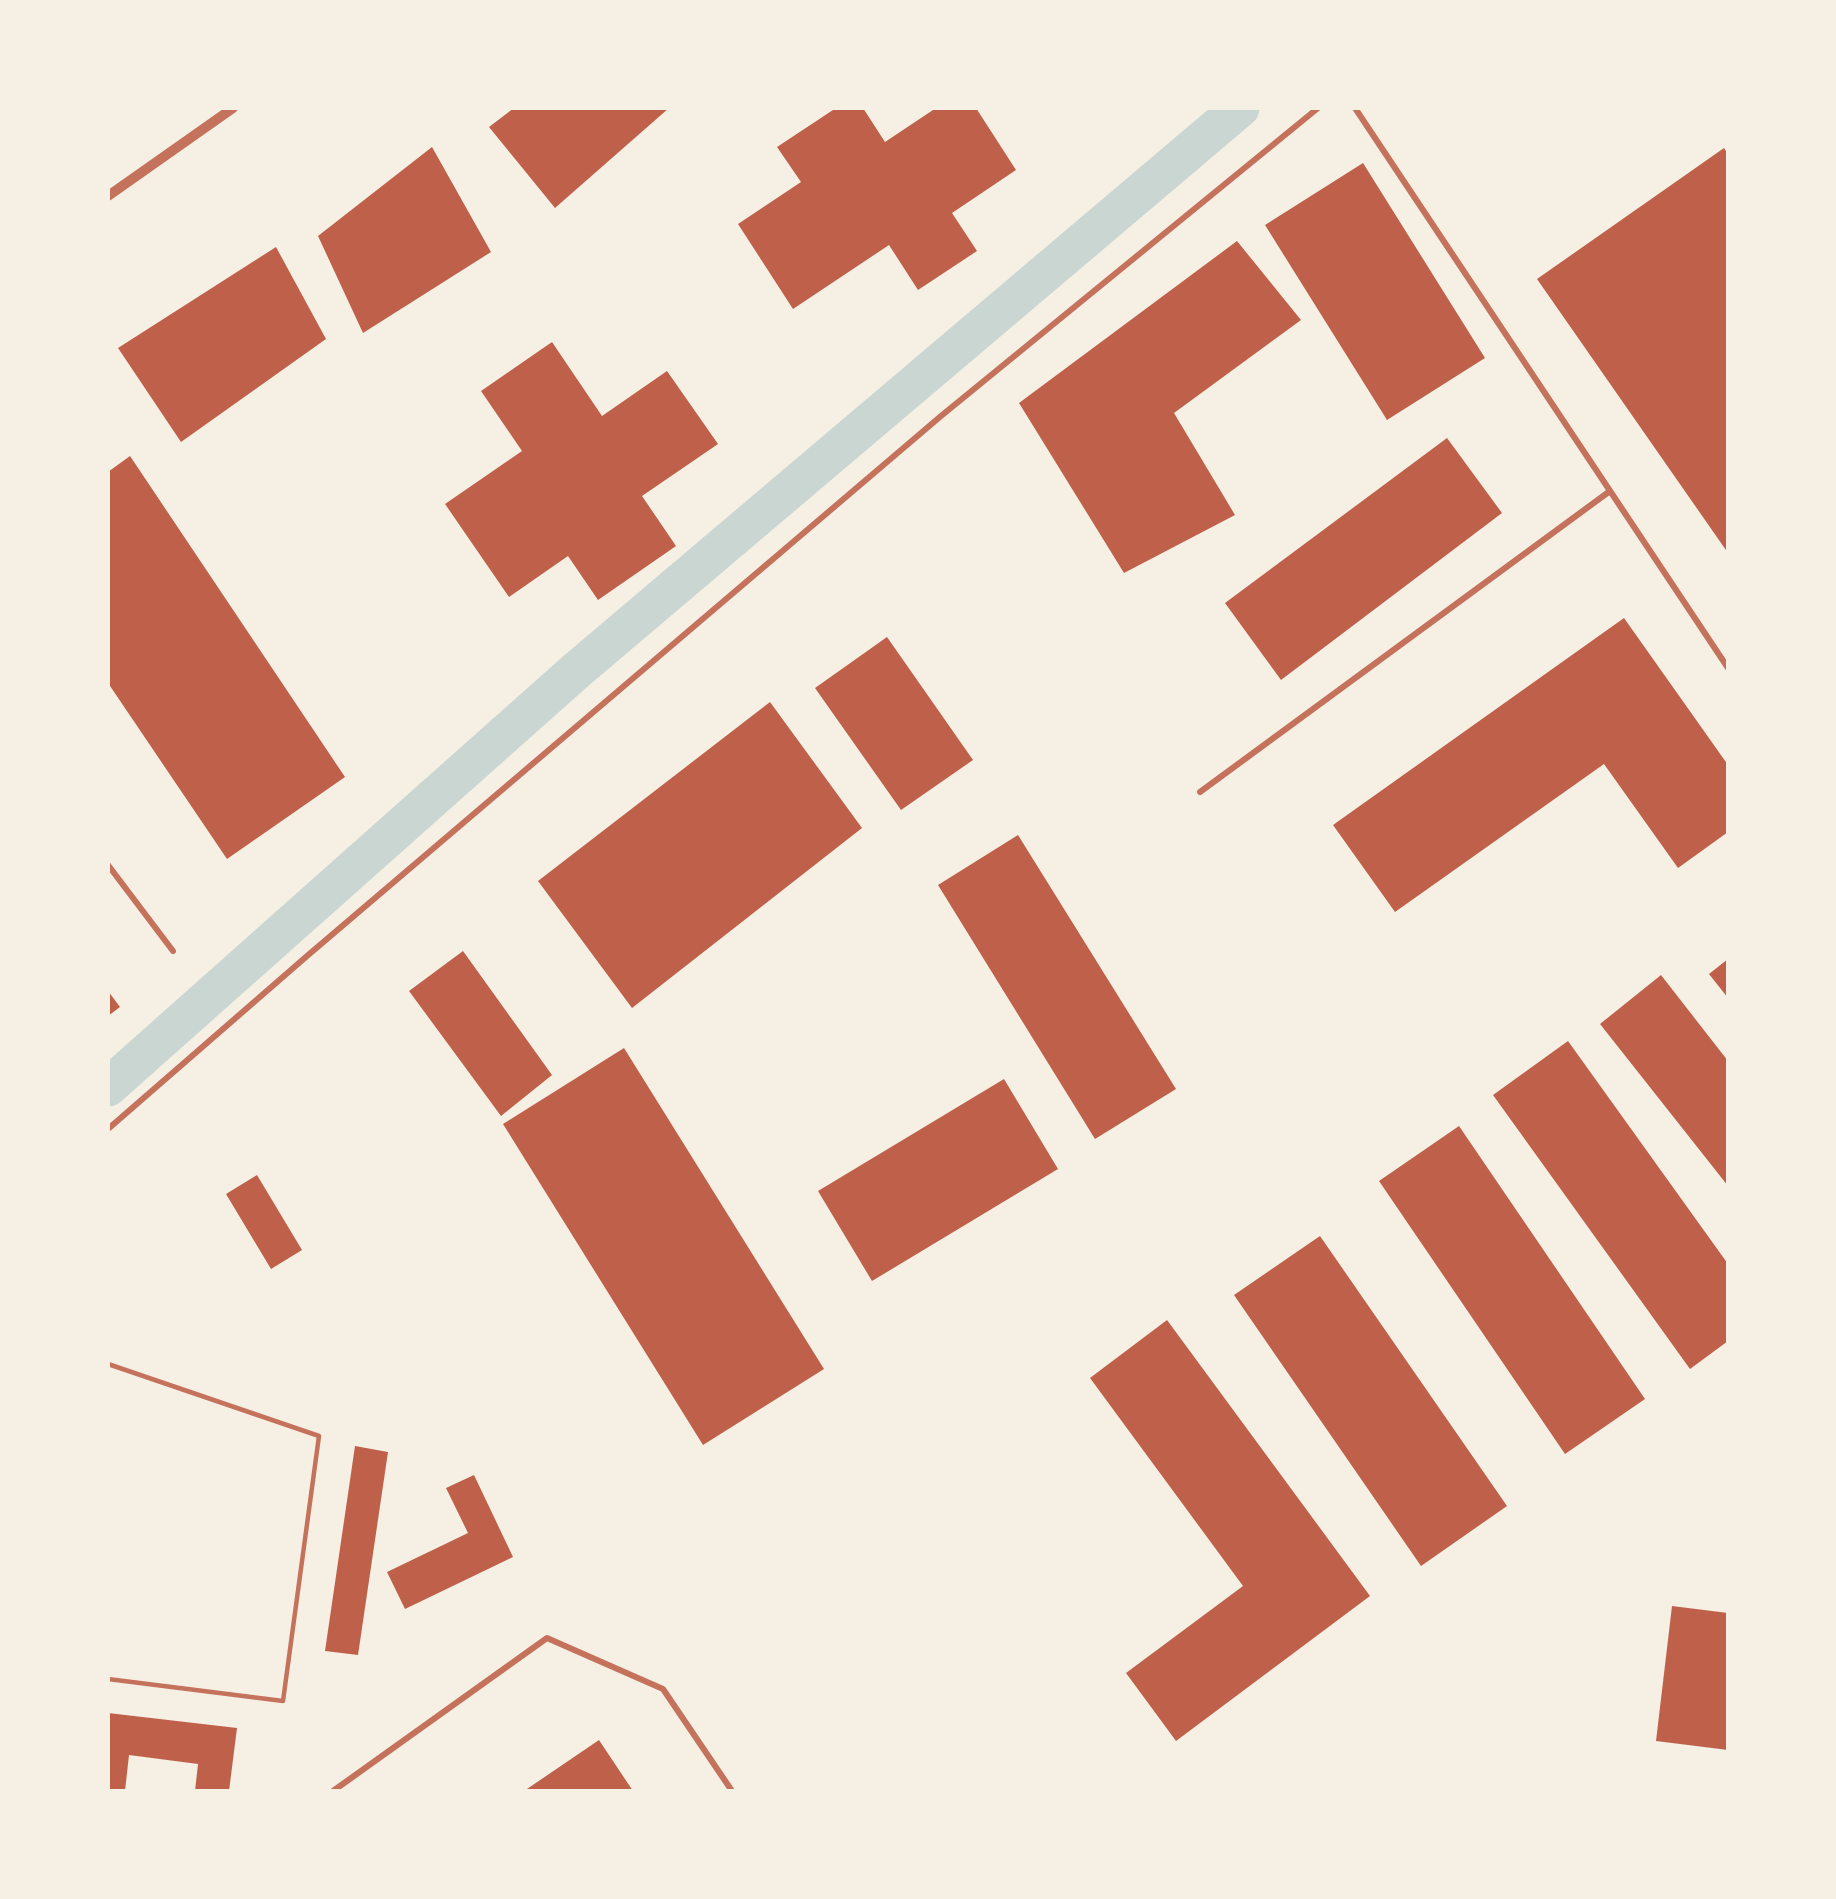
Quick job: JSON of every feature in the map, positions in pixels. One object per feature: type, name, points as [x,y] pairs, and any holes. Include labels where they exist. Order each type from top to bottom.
[{"type":"street","points":[[108,196],[232,108]]},
{"type":"street","points":[[108,1129],[307,956],[941,416],[1318,108]]},
{"type":"street","points":[[1355,108],[1728,668]]},
{"type":"street","points":[[1200,792],[1610,491]]},
{"type":"street","points":[[108,865],[173,951]]},
{"type":"street","points":[[333,1791],[547,1638],[663,1689],[732,1791]]},
{"type":"lane","points":[[108,1364],[319,1436],[283,1701],[108,1679]]},
{"type":"building","points":[[514,108],[669,108],[555,208],[489,127]]},
{"type":"building","points":[[836,108],[863,108],[885,142],[936,108],[976,108],[1016,170],[952,213],[977,251],[918,290],[889,245],[793,309],[738,224],[801,182],[777,147]]},
{"type":"building","points":[[432,147],[491,252],[363,333],[318,236]]},
{"type":"building","points":[[1724,148],[1728,154],[1728,553],[1537,279]]},
{"type":"building","points":[[1363,163],[1485,358],[1387,420],[1265,225]]},
{"type":"building","points":[[1237,241],[1301,320],[1174,413],[1235,515],[1124,573],[1019,403]]},
{"type":"building","points":[[276,247],[326,339],[181,442],[118,348]]},
{"type":"building","points":[[552,342],[602,416],[667,371],[718,444],[642,496],[676,546],[598,600],[568,556],[509,597],[445,504],[522,451],[481,391]]},
{"type":"building","points":[[1447,438],[1502,513],[1281,680],[1225,603]]},
{"type":"building","points":[[130,456],[345,777],[227,859],[108,683],[108,472]]},
{"type":"building","points":[[1624,618],[1728,765],[1728,832],[1678,868],[1604,764],[1395,912],[1333,825]]},
{"type":"building","points":[[887,637],[973,760],[901,810],[815,688]]},
{"type":"building","points":[[770,702],[862,828],[632,1008],[538,881]]},
{"type":"building","points":[[1018,835],[1176,1089],[1095,1139],[938,885]]},
{"type":"building","points":[[463,951],[552,1075],[501,1116],[409,991]]},
{"type":"building","points":[[1728,959],[1728,998],[1709,974]]},
{"type":"building","points":[[1661,975],[1728,1061],[1728,1186],[1600,1024]]},
{"type":"building","points":[[108,991],[120,1007],[108,1016]]},
{"type":"building","points":[[1568,1041],[1728,1264],[1728,1341],[1690,1369],[1493,1095]]},
{"type":"building","points":[[624,1048],[824,1369],[703,1445],[503,1124]]},
{"type":"building","points":[[1004,1079],[1058,1169],[872,1281],[818,1191]]},
{"type":"building","points":[[1459,1126],[1645,1399],[1565,1454],[1379,1181]]},
{"type":"building","points":[[257,1175],[302,1250],[271,1269],[226,1194]]},
{"type":"building","points":[[1320,1236],[1507,1506],[1421,1566],[1234,1295]]},
{"type":"building","points":[[1167,1320],[1370,1596],[1176,1741],[1126,1673],[1243,1586],[1090,1378]]},
{"type":"building","points":[[355,1446],[388,1452],[358,1655],[325,1651]]},
{"type":"building","points":[[474,1475],[513,1557],[405,1609],[387,1572],[468,1533],[446,1488]]},
{"type":"building","points":[[1672,1606],[1728,1613],[1728,1750],[1656,1741]]},
{"type":"building","points":[[108,1713],[237,1728],[229,1791],[195,1791],[198,1764],[129,1755],[125,1791],[108,1791]]},
{"type":"building","points":[[599,1740],[633,1791],[524,1791]]},
{"type":"waterway","points":[[108,1087],[577,670],[1240,108]]}]
